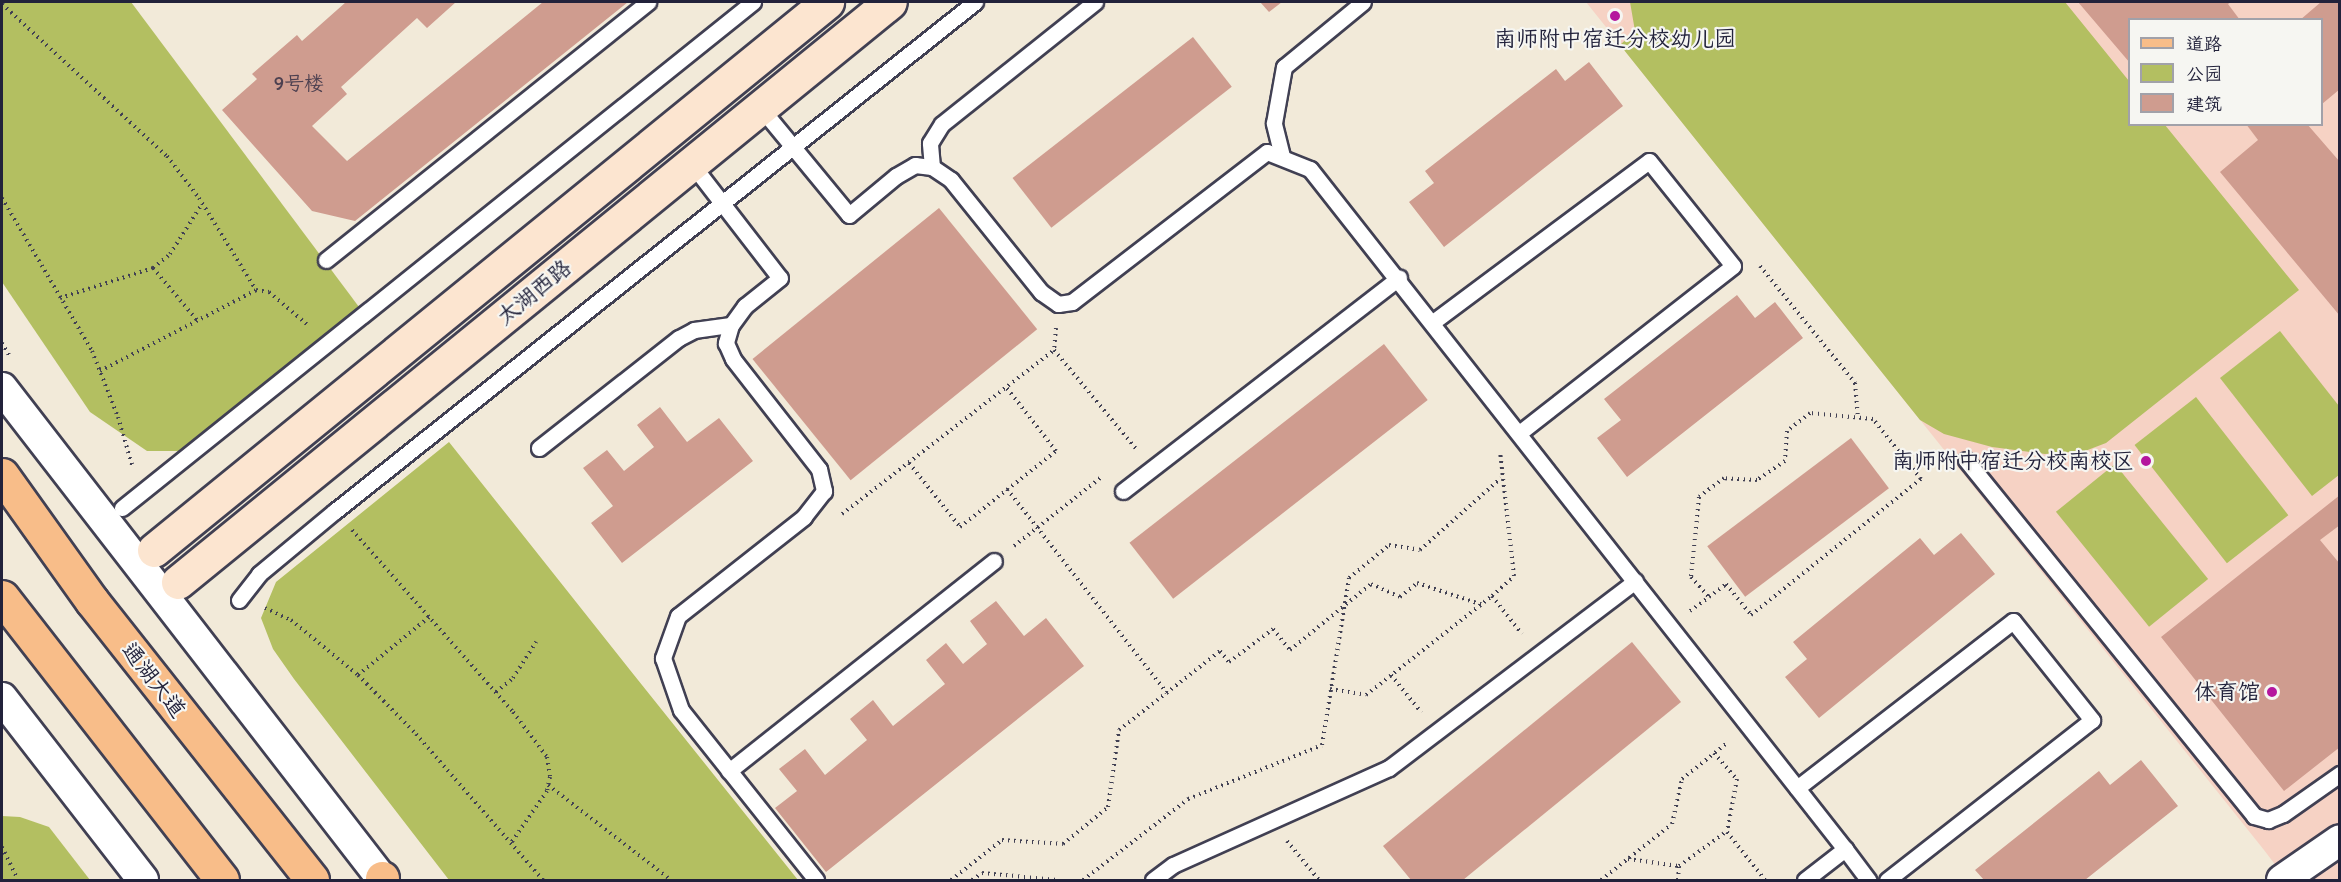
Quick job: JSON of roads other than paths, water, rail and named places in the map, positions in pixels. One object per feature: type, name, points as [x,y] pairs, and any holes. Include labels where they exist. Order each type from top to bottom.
[{"type":"main road","name":"通湖大道","points":[[2,475],[110,625],[312,880]]},
{"type":"main road","points":[[2,597],[222,880]]},
{"type":"street","name":"太湖西路","points":[[154,550],[828,2]]},
{"type":"street","name":"太湖西路","points":[[178,582],[890,2]]},
{"type":"street","points":[[2,388],[383,880]]},
{"type":"street","points":[[2,698],[143,880]]},
{"type":"street","points":[[2285,878],[2340,840]]},
{"type":"lane","points":[[326,260],[648,2]]},
{"type":"lane","points":[[122,508],[753,2]]},
{"type":"lane","points":[[239,600],[259,574],[335,511],[795,148],[975,2]]},
{"type":"lane","points":[[932,167],[930,143],[942,124],[1095,2]]},
{"type":"lane","points":[[1282,156],[1274,123],[1284,67],[1363,2]]},
{"type":"lane","points":[[760,107],[849,215],[896,176],[915,165],[932,167],[951,180],[1041,292],[1058,304],[1072,303],[1253,160],[1267,152],[1310,169],[1330,190],[1868,880]]},
{"type":"lane","points":[[1433,322],[1649,161],[1733,266],[1519,433]]},
{"type":"lane","points":[[691,163],[780,279],[745,306],[731,324],[726,343],[733,359],[819,469],[824,491],[804,517],[678,616],[663,658],[681,710],[816,880]]},
{"type":"lane","points":[[1123,491],[1399,278]]},
{"type":"lane","points":[[539,448],[679,338],[694,330],[731,324]]},
{"type":"lane","points":[[1966,460],[2254,816],[2268,820],[2283,814],[2340,774]]},
{"type":"lane","points":[[729,771],[994,561]]},
{"type":"lane","points":[[1153,880],[1173,865],[1389,768],[1635,581]]},
{"type":"lane","points":[[1797,788],[2013,621],[2092,720],[1887,880]]},
{"type":"lane","points":[[1805,880],[1845,849]]},
{"type":"place","name":"南师附中宿迁分校幼儿园","points":[[1615,16]]},
{"type":"place","name":"南师附中宿迁分校南校区","points":[[2146,461]]},
{"type":"place","name":"体育馆","points":[[2272,692]]}]
